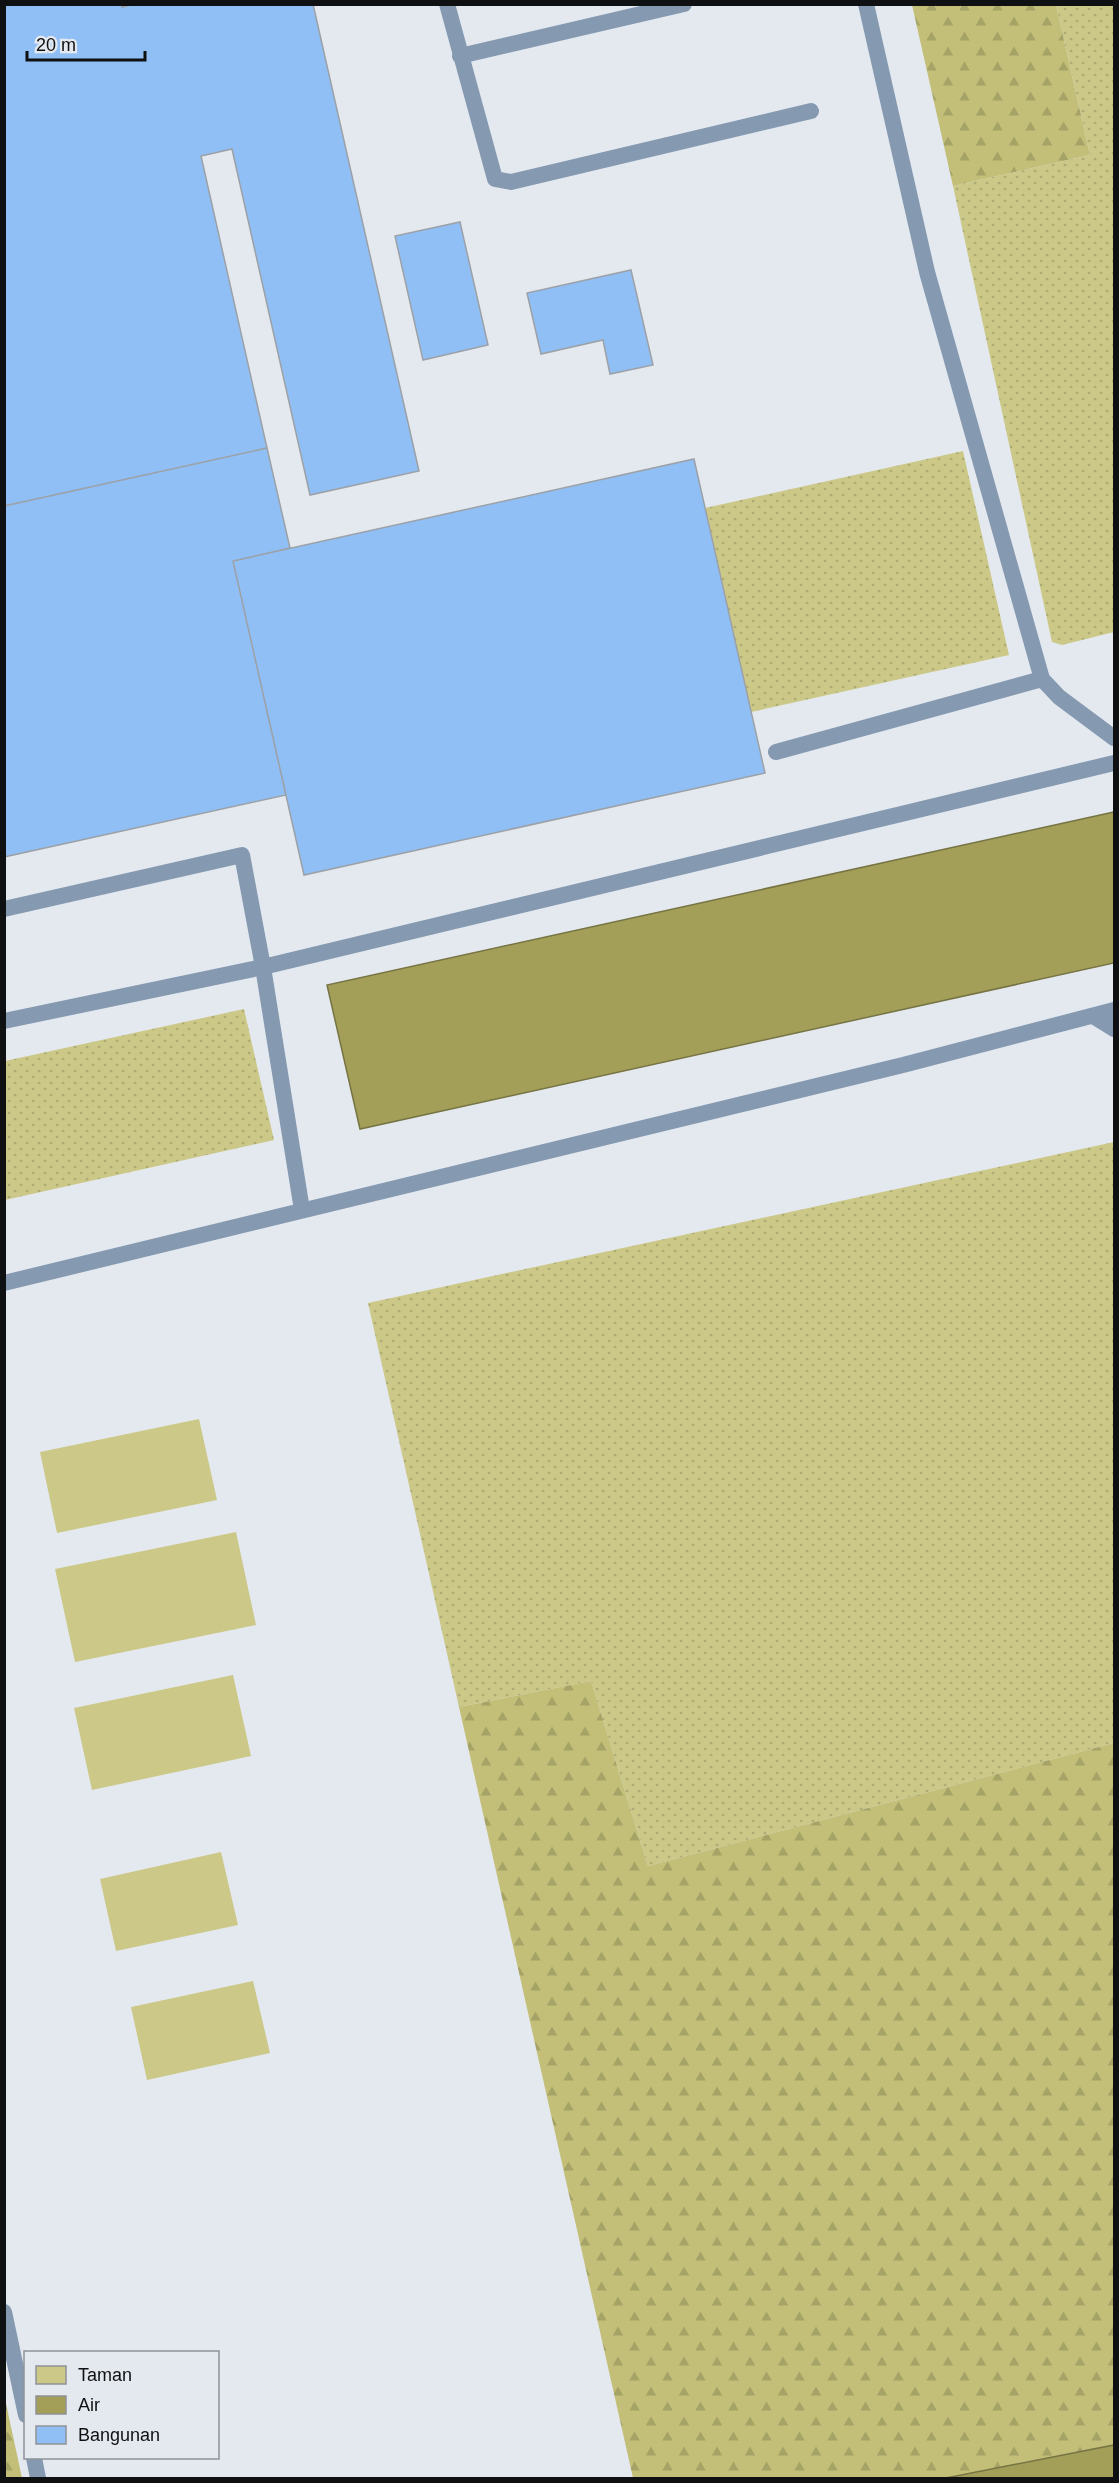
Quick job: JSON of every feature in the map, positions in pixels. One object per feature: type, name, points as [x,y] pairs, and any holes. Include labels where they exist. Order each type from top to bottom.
[{"type":"lane","points":[[447,4],[495,179],[511,183],[811,111]]},
{"type":"lane","points":[[460,56],[684,4]]},
{"type":"lane","points":[[866,4],[927,272],[1042,679],[1059,697],[1114,738]]},
{"type":"lane","points":[[776,752],[1042,679]]},
{"type":"lane","points":[[4,1021],[263,966],[1114,763]]},
{"type":"lane","points":[[4,909],[242,855],[263,966],[302,1210]]},
{"type":"lane","points":[[4,1283],[903,1065],[1114,1010]]},
{"type":"lane","points":[[1093,1016],[1114,1029]]},
{"type":"lane","points":[[4,2312],[24,2406]]},
{"type":"lane","points":[[34,2459],[38,2478]]},
{"type":"green space","points":[[912,5],[1056,5],[1090,155],[953,186]]},
{"type":"green space","points":[[1056,5],[1114,5],[1114,632],[1062,645],[1052,642],[953,186],[1090,155]]},
{"type":"green space","points":[[963,451],[1009,655],[751,712],[705,508]]},
{"type":"green space","points":[[244,1009],[274,1140],[5,1200],[5,1061]]},
{"type":"green space","points":[[1114,1142],[1114,1743],[648,1866],[591,1681],[459,1707],[368,1303]]},
{"type":"green space","points":[[199,1419],[217,1500],[57,1533],[40,1452]]},
{"type":"green space","points":[[236,1532],[256,1625],[75,1662],[55,1569]]},
{"type":"green space","points":[[233,1675],[251,1756],[92,1790],[74,1708]]},
{"type":"green space","points":[[591,1681],[648,1866],[1114,1743],[1114,2445],[946,2478],[633,2478],[459,1707]]},
{"type":"green space","points":[[221,1852],[238,1925],[116,1951],[100,1879]]},
{"type":"green space","points":[[253,1981],[270,2053],[147,2080],[131,2007]]},
{"type":"green space","points":[[5,2399],[22,2478],[5,2478]]},
{"type":"water","points":[[1114,812],[1114,963],[360,1129],[327,985]]},
{"type":"water","points":[[1114,2445],[1114,2478],[946,2478]]},
{"type":"building","points":[[4,4],[121,4],[122,7],[135,4],[313,4],[419,471],[310,495],[232,149],[201,156],[267,448],[4,506]]},
{"type":"building","points":[[460,222],[488,345],[423,360],[395,236]]},
{"type":"building","points":[[631,270],[653,365],[610,374],[603,340],[541,354],[527,293]]},
{"type":"building","points":[[267,448],[290,548],[233,561],[286,795],[4,857],[4,506]]},
{"type":"building","points":[[694,459],[765,773],[304,875],[233,561]]}]
